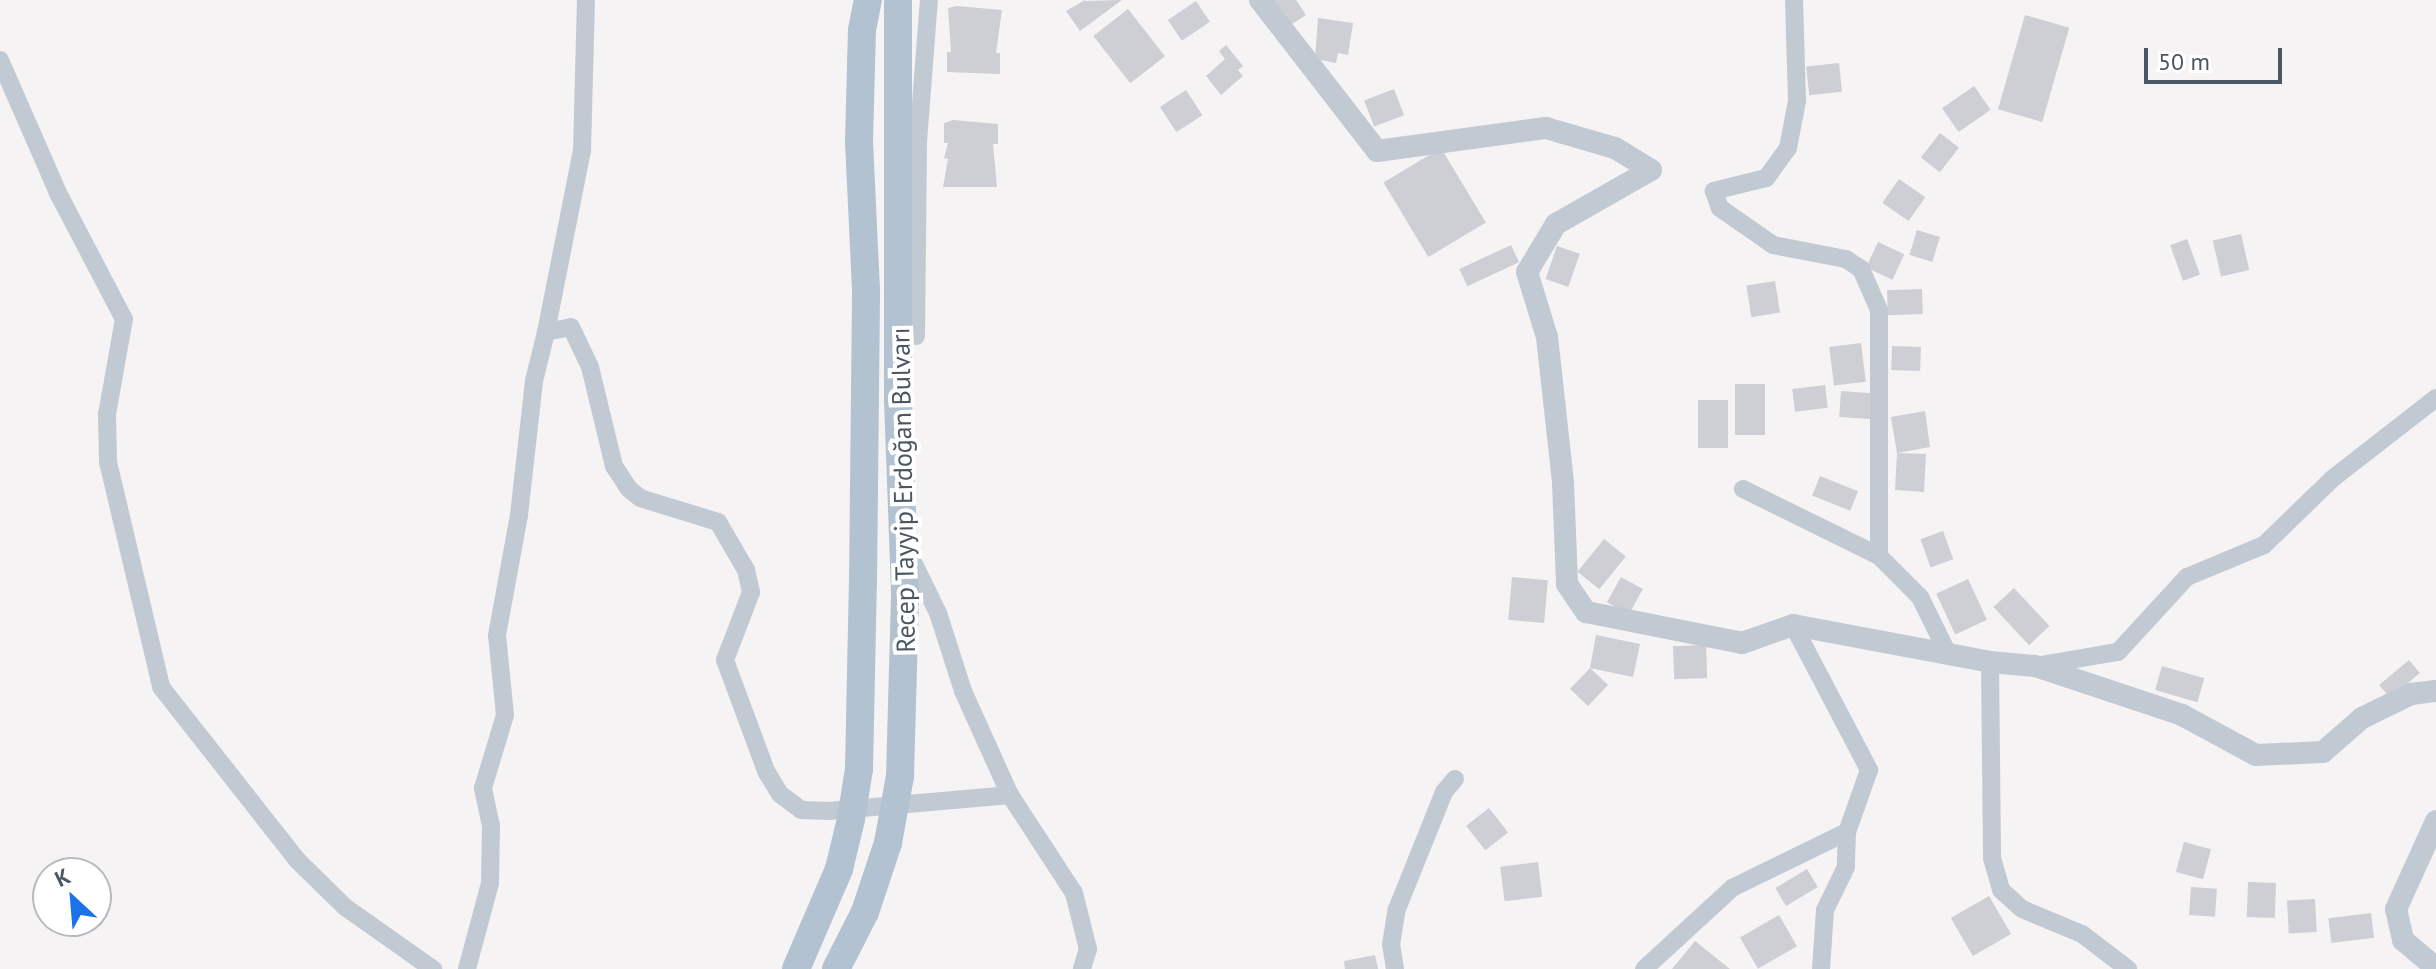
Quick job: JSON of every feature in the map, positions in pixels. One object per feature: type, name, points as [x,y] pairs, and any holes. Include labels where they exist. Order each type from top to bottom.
[{"type":"main road","name":"Recep Tayyip Erdoğan Bulvarı","points":[[796,969],[839,869],[859,769],[866,290],[859,142],[862,30],[868,0]]},
{"type":"main road","name":"Recep Tayyip Erdoğan Bulvarı","points":[[836,969],[865,912],[888,843],[898,789],[906,683],[898,400],[898,0]]},
{"type":"street","points":[[467,969],[490,883],[491,826],[483,788],[505,715],[497,635],[519,515],[534,381],[582,151],[586,0]]},
{"type":"street","points":[[916,336],[918,142],[929,0]]},
{"type":"street","points":[[1260,0],[1377,151],[1546,128],[1615,148],[1651,170],[1556,224],[1527,272],[1547,337],[1563,483],[1567,584],[1586,612],[1742,643],[1793,625],[1990,662],[2035,666],[2182,715],[2256,755],[2323,752],[2362,718],[2411,694],[2436,691]]},
{"type":"street","points":[[1794,0],[1797,101],[1788,148],[1766,178],[1714,191],[1720,208],[1773,245],[1853,264],[1879,310],[1879,556]]},
{"type":"street","points":[[0,60],[58,193],[124,319],[107,414],[108,462],[161,687],[307,870],[345,907],[433,969]]},
{"type":"street","points":[[546,332],[571,327],[590,367],[614,466],[629,489],[640,498],[718,522],[746,570],[751,592],[725,660],[766,771],[780,794],[801,810],[828,811],[1010,795]]},
{"type":"street","points":[[2035,666],[2118,652],[2187,577],[2264,545],[2332,479],[2397,433],[2436,398]]},
{"type":"street","points":[[1743,489],[1879,556],[1920,597],[1948,654]]},
{"type":"street","points":[[914,564],[938,613],[963,691],[1010,795],[1074,893],[1088,949],[1082,969]]},
{"type":"street","points":[[1793,625],[1869,770],[1847,832],[1846,867],[1825,910],[1821,969]]},
{"type":"street","points":[[1990,662],[1992,858],[2001,890],[2022,909],[2082,934],[2128,969]]},
{"type":"street","points":[[1395,969],[1391,945],[1397,909],[1444,792],[1455,779]]},
{"type":"street","points":[[2436,821],[2396,909],[2403,940],[2436,968]]},
{"type":"street","points":[[1644,969],[1732,888],[1847,832]]},
{"type":"building","points":[[1085,0],[1122,0],[1080,31],[1066,11]]},
{"type":"building","points":[[1268,0],[1296,0],[1306,15],[1286,28]]},
{"type":"building","points":[[1196,1],[1210,22],[1182,41],[1168,20]]},
{"type":"building","points":[[948,8],[1002,10],[996,53],[1000,53],[1000,74],[947,72],[947,52],[951,52]]},
{"type":"building","points":[[1128,9],[1165,56],[1130,83],[1093,36]]},
{"type":"building","points":[[2025,15],[2069,28],[2042,122],[1998,109]]},
{"type":"building","points":[[1318,18],[1353,23],[1348,55],[1338,53],[1336,63],[1315,59]]},
{"type":"building","points":[[1226,45],[1243,66],[1238,70],[1243,76],[1221,95],[1206,76],[1225,59],[1219,51]]},
{"type":"building","points":[[1839,63],[1842,92],[1809,95],[1806,66]]},
{"type":"building","points":[[1974,86],[1991,110],[1959,132],[1942,108]]},
{"type":"building","points":[[1394,89],[1404,115],[1374,127],[1364,100]]},
{"type":"building","points":[[1186,90],[1202,115],[1176,132],[1160,107]]},
{"type":"building","points":[[953,120],[998,124],[998,144],[993,144],[997,187],[943,187],[948,159],[944,158],[948,143],[944,143],[944,123]]},
{"type":"building","points":[[1940,133],[1959,148],[1940,172],[1921,157]]},
{"type":"building","points":[[1441,148],[1486,223],[1428,257],[1384,183]]},
{"type":"building","points":[[1899,179],[1925,197],[1909,221],[1882,203]]},
{"type":"building","points":[[1917,230],[1940,237],[1932,262],[1909,255]]},
{"type":"building","points":[[2241,234],[2249,270],[2221,277],[2213,241]]},
{"type":"building","points":[[2187,239],[2200,275],[2183,281],[2170,245]]},
{"type":"building","points":[[1878,242],[1904,254],[1892,280],[1866,267]]},
{"type":"building","points":[[1511,245],[1519,262],[1467,286],[1459,269]]},
{"type":"building","points":[[1557,246],[1580,254],[1568,287],[1546,279]]},
{"type":"building","points":[[1775,281],[1780,313],[1751,317],[1746,286]]},
{"type":"building","points":[[1922,289],[1923,314],[1888,315],[1887,290]]},
{"type":"building","points":[[1861,343],[1866,382],[1834,386],[1829,347]]},
{"type":"building","points":[[1892,346],[1921,347],[1920,371],[1891,370]]},
{"type":"building","points":[[1735,384],[1765,384],[1765,435],[1735,435]]},
{"type":"building","points":[[1825,385],[1828,408],[1795,412],[1792,389]]},
{"type":"building","points":[[1841,391],[1872,393],[1870,419],[1839,417]]},
{"type":"building","points":[[1698,400],[1728,400],[1728,448],[1698,448]]},
{"type":"building","points":[[1925,411],[1930,447],[1897,453],[1891,417]]},
{"type":"building","points":[[1897,453],[1926,454],[1924,492],[1895,490]]},
{"type":"building","points":[[1820,476],[1858,491],[1850,511],[1812,495]]},
{"type":"building","points":[[1943,531],[1953,559],[1931,567],[1920,539]]},
{"type":"building","points":[[1604,539],[1626,557],[1599,589],[1578,572]]},
{"type":"building","points":[[1512,577],[1548,580],[1544,623],[1508,620]]},
{"type":"building","points":[[1621,577],[1643,589],[1629,614],[1607,602]]},
{"type":"building","points":[[1968,579],[1987,620],[1955,635],[1936,594]]},
{"type":"building","points":[[2014,588],[2049,626],[2029,645],[1994,607]]},
{"type":"building","points":[[1596,635],[1640,644],[1633,677],[1590,668]]},
{"type":"building","points":[[1706,645],[1707,678],[1674,679],[1673,646]]},
{"type":"building","points":[[2409,660],[2420,673],[2390,698],[2379,685]]},
{"type":"building","points":[[2162,666],[2204,678],[2197,702],[2155,690]]},
{"type":"building","points":[[1590,668],[1608,685],[1588,706],[1570,689]]},
{"type":"building","points":[[1489,808],[1508,832],[1485,850],[1466,826]]},
{"type":"building","points":[[2184,842],[2211,849],[2203,879],[2176,872]]},
{"type":"building","points":[[1538,862],[1542,897],[1505,901],[1500,867]]},
{"type":"building","points":[[1807,869],[1818,887],[1786,906],[1775,888]]},
{"type":"building","points":[[2248,882],[2276,883],[2275,918],[2247,917]]},
{"type":"building","points":[[2191,887],[2217,889],[2215,917],[2189,915]]},
{"type":"building","points":[[1989,896],[2011,934],[1973,956],[1951,918]]},
{"type":"building","points":[[2315,899],[2317,932],[2289,933],[2287,900]]},
{"type":"building","points":[[2371,913],[2374,938],[2331,943],[2328,918]]},
{"type":"building","points":[[1779,915],[1797,946],[1758,969],[1740,938]]},
{"type":"building","points":[[1695,941],[1730,969],[1672,969]]},
{"type":"building","points":[[1375,955],[1378,969],[1345,969],[1344,961]]}]
